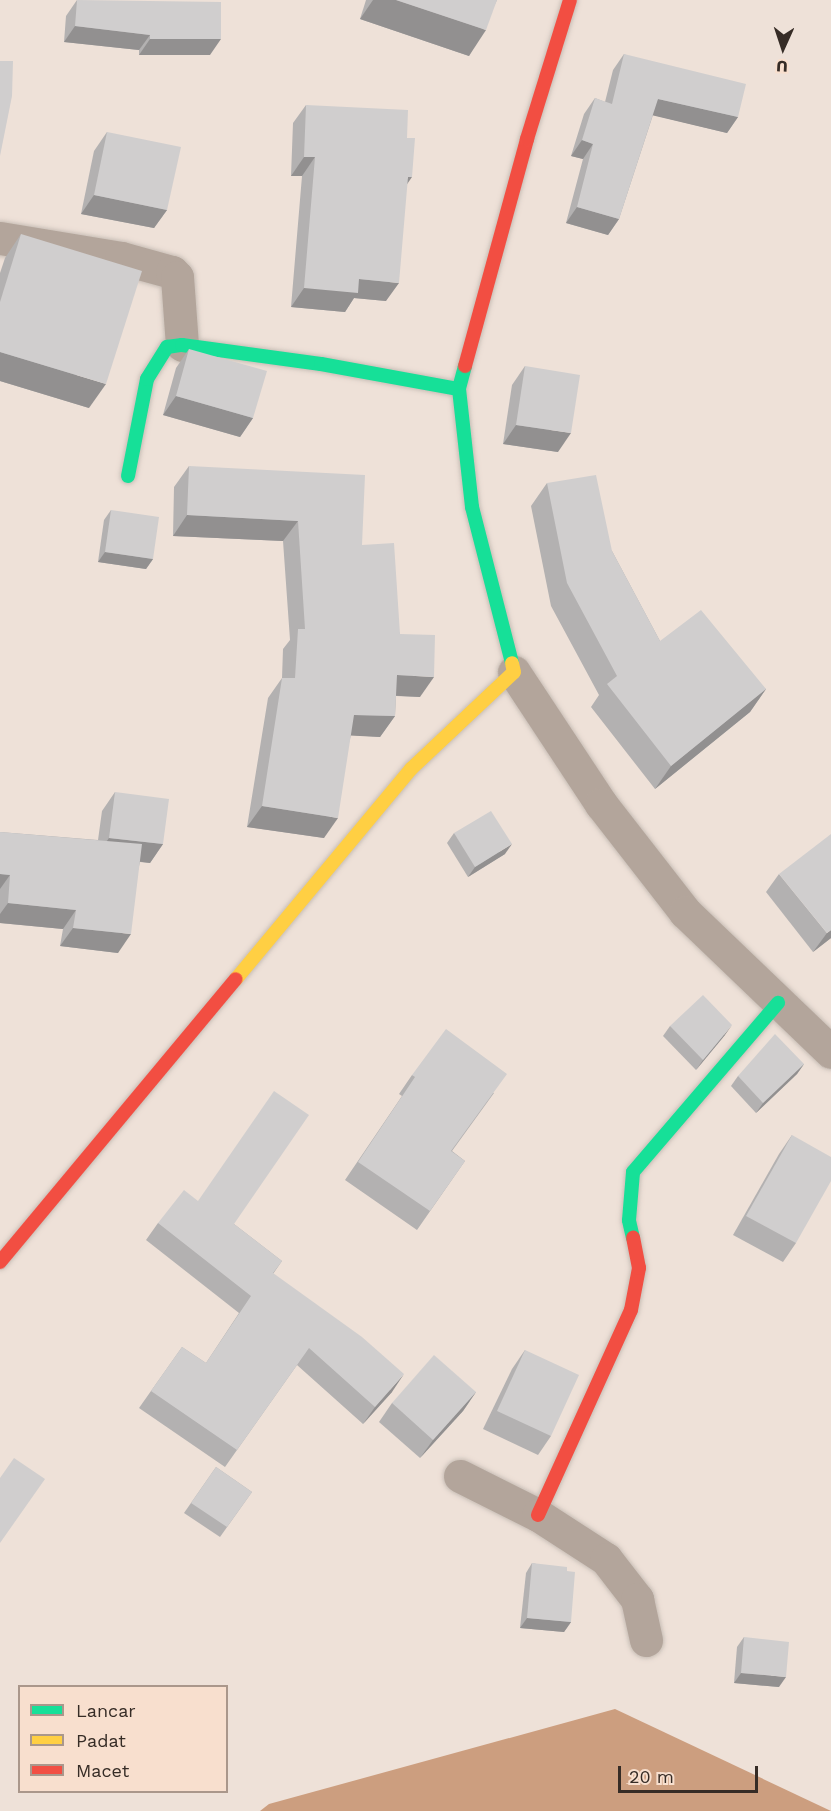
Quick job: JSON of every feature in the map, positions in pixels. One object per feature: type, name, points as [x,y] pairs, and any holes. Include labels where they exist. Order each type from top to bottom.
[{"type":"street","points":[[570,0],[527,139],[459,389],[472,507],[514,672],[601,804],[685,912],[831,1052]]},
{"type":"street","points":[[0,238],[121,258],[172,272],[177,276],[182,345]]},
{"type":"street","points":[[128,476],[147,379],[167,347],[182,345],[321,364],[459,389]]},
{"type":"street","points":[[0,1262],[411,769],[514,672]]},
{"type":"street","points":[[538,1515],[631,1310],[639,1268],[629,1220],[633,1172],[778,1003]]},
{"type":"street","points":[[460,1476],[538,1515],[606,1559],[637,1599],[646,1640]]},
{"type":"shaded area","points":[[615,1709],[831,1811],[260,1811],[269,1804]]},
{"type":"building","points":[[77,0],[221,2],[221,39],[150,39],[150,35],[75,26]]},
{"type":"building","points":[[396,0],[497,0],[486,30]]},
{"type":"building","points":[[624,54],[746,84],[738,117],[658,99],[619,219],[577,207],[593,144],[582,140],[595,98],[612,104]]},
{"type":"building","points":[[0,61],[13,61],[12,96],[0,156]]},
{"type":"building","points":[[306,105],[408,110],[407,138],[415,138],[412,177],[408,177],[399,283],[359,279],[358,293],[304,288],[315,157],[304,157]]},
{"type":"building","points":[[107,132],[181,147],[167,210],[94,195]]},
{"type":"building","points":[[21,234],[142,271],[106,384],[0,352],[0,302]]},
{"type":"building","points":[[189,349],[267,371],[253,418],[176,396]]},
{"type":"building","points":[[525,366],[580,375],[571,433],[516,425]]},
{"type":"building","points":[[189,466],[365,475],[362,545],[394,543],[400,634],[435,635],[434,677],[397,675],[395,716],[354,715],[338,818],[262,806],[282,678],[295,678],[298,629],[305,629],[298,521],[187,515]]},
{"type":"building","points":[[596,475],[612,551],[660,641],[701,610],[766,689],[671,766],[607,684],[617,676],[567,583],[547,483]]},
{"type":"building","points":[[111,510],[159,517],[153,559],[105,552]]},
{"type":"building","points":[[115,792],[169,799],[163,844],[109,838]]},
{"type":"building","points":[[491,811],[512,844],[475,867],[454,833]]},
{"type":"building","points":[[0,832],[142,844],[131,934],[73,928],[76,910],[8,903],[10,875],[0,874]]},
{"type":"building","points":[[831,834],[831,930],[827,933],[779,874]]},
{"type":"building","points":[[703,995],[732,1025],[703,1060],[670,1026]]},
{"type":"building","points":[[446,1029],[507,1074],[451,1151],[465,1161],[430,1211],[358,1162],[415,1077],[412,1075]]},
{"type":"building","points":[[775,1034],[804,1064],[763,1103],[738,1076]]},
{"type":"building","points":[[274,1091],[309,1115],[234,1224],[282,1261],[273,1273],[362,1337],[404,1374],[375,1407],[309,1348],[237,1450],[151,1391],[182,1347],[206,1363],[251,1296],[158,1223],[184,1190],[198,1201]]},
{"type":"building","points":[[792,1135],[831,1157],[831,1181],[796,1243],[746,1216]]},
{"type":"building","points":[[525,1350],[579,1375],[551,1436],[497,1411]]},
{"type":"building","points":[[434,1355],[476,1392],[433,1440],[392,1403]]},
{"type":"building","points":[[14,1458],[45,1479],[0,1543],[0,1478]]},
{"type":"building","points":[[216,1467],[252,1492],[227,1527],[191,1503]]},
{"type":"building","points":[[532,1563],[567,1567],[567,1571],[575,1572],[571,1622],[527,1618]]},
{"type":"building","points":[[744,1637],[789,1642],[786,1677],[741,1673]]},
{"type":"traffic: fast","points":[[128,476],[147,379],[167,347],[182,345],[321,364],[459,389]]},
{"type":"traffic: fast","points":[[465,366],[459,389],[472,507],[512,663]]},
{"type":"traffic: fast","points":[[633,1238],[629,1220],[633,1172],[778,1003]]},
{"type":"traffic: slow","points":[[236,979],[411,769],[514,672],[512,663]]},
{"type":"traffic: jam","points":[[465,366],[527,139],[570,0]]},
{"type":"traffic: jam","points":[[0,1262],[236,979]]},
{"type":"traffic: jam","points":[[538,1515],[631,1310],[639,1268],[633,1238]]}]
